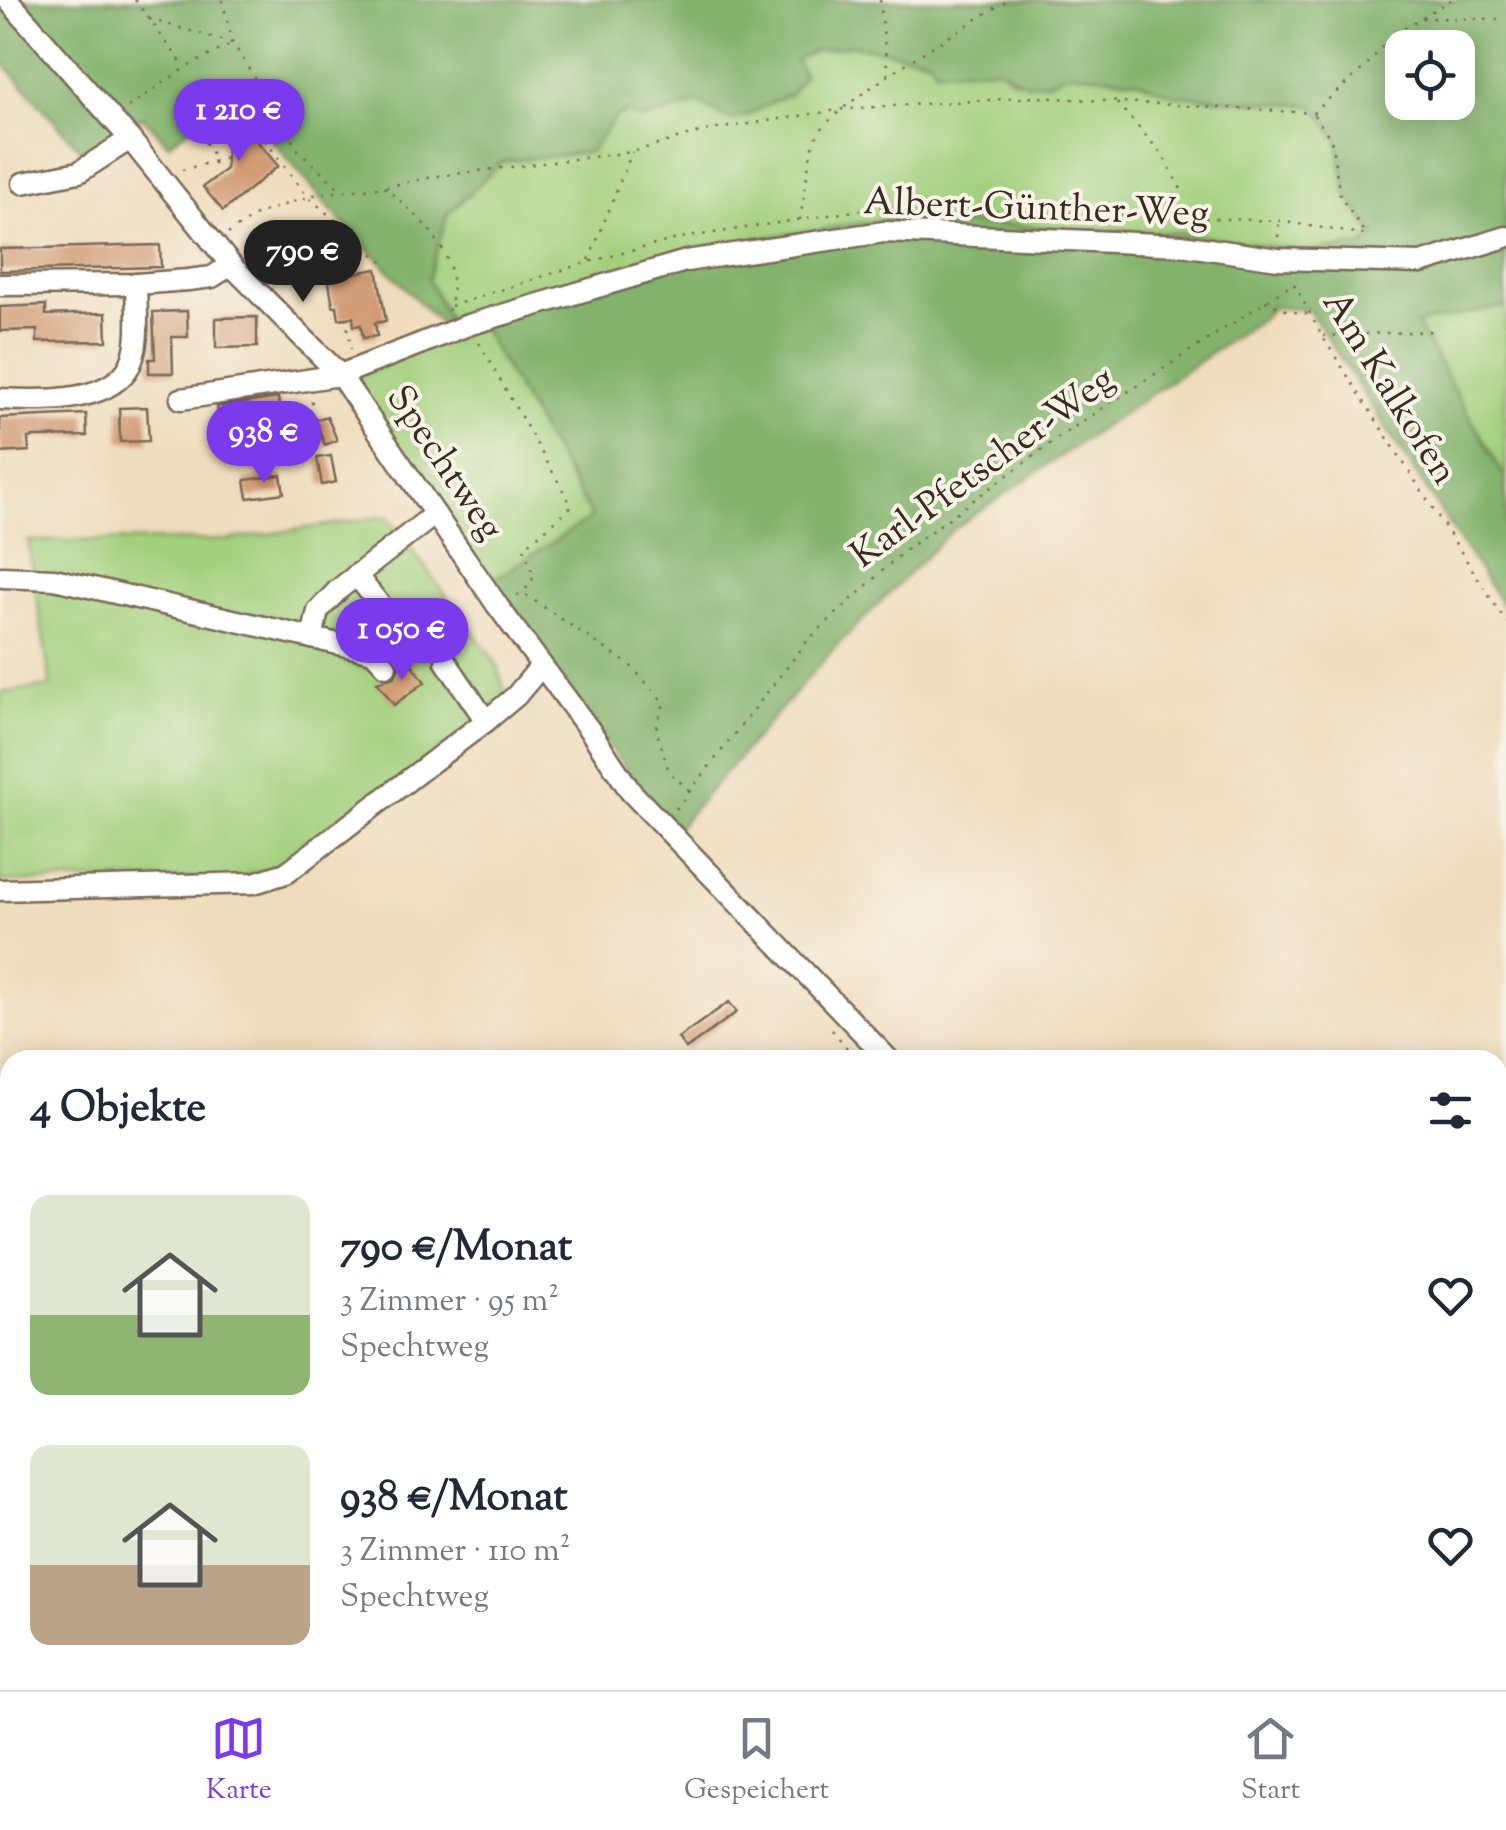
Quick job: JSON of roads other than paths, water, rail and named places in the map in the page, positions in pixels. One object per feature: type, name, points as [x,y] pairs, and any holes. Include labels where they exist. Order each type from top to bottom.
[{"type":"street","name":"Spechtweg","points":[[8,0],[130,139],[231,265],[334,376],[631,792],[879,1050]]},
{"type":"street","points":[[23,183],[79,172],[130,139]]},
{"type":"street","name":"Albert-Günther-Weg","points":[[181,399],[334,376],[396,356],[468,324],[686,261],[884,232],[1181,245],[1278,258],[1420,263],[1506,237]]},
{"type":"street","points":[[0,285],[136,284],[212,277],[231,265]]},
{"type":"street","points":[[0,398],[88,396],[108,387],[129,369],[136,341],[136,284]]},
{"type":"street","points":[[312,638],[318,611],[435,514]]},
{"type":"street","points":[[356,576],[392,621]]},
{"type":"street","points":[[2,577],[54,580],[373,652],[386,666]]},
{"type":"street","points":[[446,662],[486,721]]},
{"type":"street","points":[[0,890],[254,883],[286,873],[486,721],[516,696],[541,666]]}]
